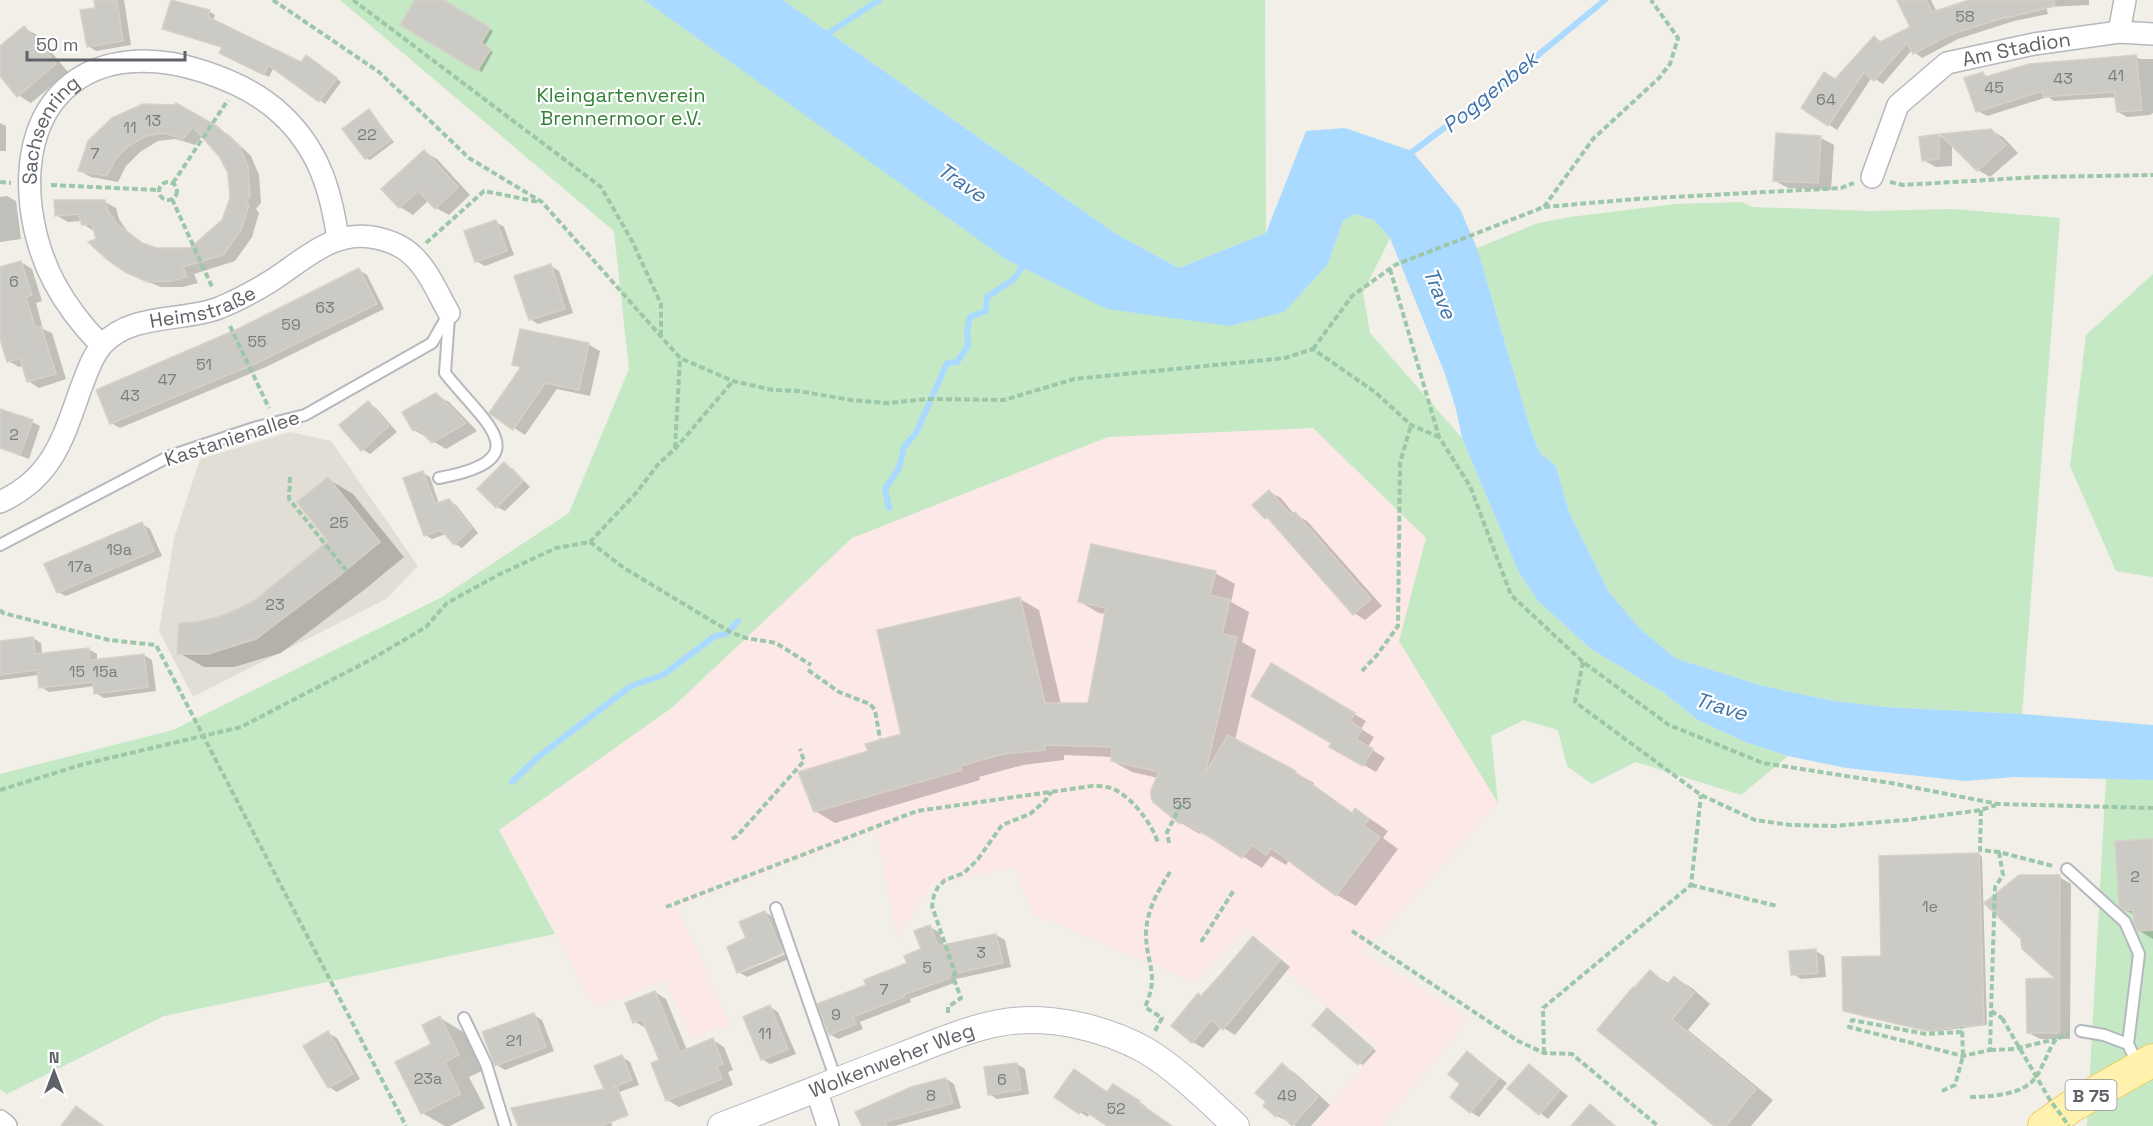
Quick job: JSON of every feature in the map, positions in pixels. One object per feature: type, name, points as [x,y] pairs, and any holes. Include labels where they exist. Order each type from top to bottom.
[{"type":"main road","name":"B 75","points":[[2044,1126],[2140,1057]]},
{"type":"main road","name":"B 75","points":[[2070,1126],[2140,1057]]},
{"type":"street","points":[[2119,32],[2125,0]]},
{"type":"street","name":"Am Stadion","points":[[1872,177],[1898,105],[1947,63],[2034,44],[2119,32],[2153,34]]},
{"type":"street","name":"Sachsenring","points":[[101,345],[79,322],[61,297],[48,269],[38,241],[29,184],[30,160],[35,136],[45,112],[61,92],[84,76],[109,65],[136,61],[163,62],[189,67],[238,85],[261,98],[281,114],[298,133],[325,177],[333,202],[338,239]]},
{"type":"street","name":"Heimstraße","points":[[101,345],[120,331],[132,326],[186,317],[220,307],[269,282],[326,243],[349,236],[370,236],[395,244],[412,255],[424,270],[449,313]]},
{"type":"street","points":[[0,502],[32,483],[50,464],[63,440],[89,368],[101,345]]},
{"type":"street","name":"Wolkenweher Weg","points":[[721,1126],[949,1038],[1000,1023],[1035,1020],[1069,1024],[1105,1032],[1145,1050],[1210,1101],[1236,1126]]},
{"type":"street","points":[[826,1085],[828,1126]]},
{"type":"street","points":[[0,1121],[6,1126]]},
{"type":"lane","points":[[439,478],[459,474],[489,462],[496,451],[497,443],[493,430],[445,373],[449,313]]},
{"type":"lane","name":"Kastanienallee","points":[[0,545],[170,456],[305,415],[432,343],[449,313]]},
{"type":"lane","points":[[2067,869],[2124,922],[2139,954],[2140,1057]]},
{"type":"lane","points":[[776,908],[826,1085]]},
{"type":"lane","points":[[464,1018],[486,1064],[505,1126]]},
{"type":"lane","points":[[2081,1031],[2104,1035],[2140,1057]]},
{"type":"path","points":[[273,0],[379,72],[469,158],[542,202],[680,358],[733,381],[773,390],[798,391],[851,400],[887,403],[930,400],[1005,400],[1074,379],[1285,358],[1313,349],[1352,296],[1395,265],[1544,207],[1648,198],[1841,188],[1872,177],[1903,185],[2038,177],[2153,175]]},
{"type":"path","points":[[353,0],[601,187],[632,241],[661,304],[661,339]]},
{"type":"path","points":[[1544,207],[1593,139],[1659,78],[1670,64],[1678,38],[1651,0]]},
{"type":"path","points":[[173,183],[238,85]]},
{"type":"path","points":[[158,190],[164,183],[173,183]]},
{"type":"path","points":[[158,190],[163,199],[172,199],[177,191],[173,183]]},
{"type":"path","points":[[29,184],[158,190]]},
{"type":"path","points":[[412,255],[484,191],[542,202]]},
{"type":"path","points":[[1390,269],[1439,437],[1470,486],[1511,595],[1583,662],[1669,725],[1763,763],[1891,783],[1998,804],[2153,808]]},
{"type":"path","points":[[1313,349],[1375,392],[1411,425],[1439,437]]},
{"type":"path","points":[[675,448],[680,358]]},
{"type":"path","points":[[0,790],[84,764],[241,727],[370,660],[426,627],[447,603],[498,575],[556,548],[590,542],[637,492],[659,463],[675,448],[733,381]]},
{"type":"path","points":[[1362,671],[1398,626],[1400,463],[1411,425]]},
{"type":"path","points":[[290,477],[289,499],[346,570]]},
{"type":"path","points":[[590,542],[624,568],[732,633],[776,643],[811,665]]},
{"type":"path","points":[[0,610],[3,613],[109,640],[156,645],[406,1126]]},
{"type":"path","points":[[1583,662],[1575,702],[1701,795],[1755,820],[1791,825],[1834,826],[1907,820],[1981,810],[1998,804]]},
{"type":"path","points":[[808,670],[838,692],[870,704],[875,710],[880,739]]},
{"type":"path","points":[[732,839],[804,762],[800,749]]},
{"type":"path","points":[[666,907],[916,811],[1052,791],[1092,786],[1108,787],[1117,791],[1127,798],[1149,822],[1158,843]]},
{"type":"path","points":[[949,1038],[948,1007],[961,998],[932,906],[934,895],[945,880],[964,873],[978,859],[1002,825],[1030,814],[1045,801],[1052,791]]},
{"type":"path","points":[[1544,1053],[1542,1008],[1691,885],[1701,795]]},
{"type":"path","points":[[1168,843],[1167,832],[1182,803]]},
{"type":"path","points":[[1981,810],[1980,850],[2000,852],[2067,869]]},
{"type":"path","points":[[1990,1050],[1995,887],[2003,875],[2000,852]]},
{"type":"path","points":[[1145,1050],[1162,1018],[1145,1007],[1153,974],[1146,931],[1151,906],[1170,872]]},
{"type":"path","points":[[1691,885],[1777,906]]},
{"type":"path","points":[[1201,942],[1234,890]]},
{"type":"path","points":[[1352,932],[1518,1041],[1544,1053],[1572,1054],[1658,1126]]},
{"type":"path","points":[[1991,1011],[2002,1018],[2050,1100],[2070,1126]]},
{"type":"path","points":[[1962,1032],[1926,1034],[1852,1020],[1849,1028],[1963,1056],[2014,1048],[2081,1031]]},
{"type":"path","points":[[1942,1091],[1955,1085],[1963,1056],[1962,1027]]},
{"type":"path","points":[[1970,1097],[1992,1097],[2014,1091],[2034,1080],[2056,1039]]},
{"type":"shaded area","points":[[1313,428],[1426,538],[1399,641],[1498,803],[1364,953],[1469,1018],[1382,1126],[1313,1126],[1378,1047],[1284,970],[1289,963],[1248,929],[1196,983],[1033,914],[1014,867],[932,886],[897,938],[876,831],[677,907],[730,1024],[692,1040],[665,980],[596,1008],[499,830],[673,707],[852,538],[1108,437]]},
{"type":"shaded area","points":[[290,432],[331,441],[418,566],[386,599],[193,697],[159,631],[174,538],[200,459]]},
{"type":"green space","name":"Kleingartenverein Brennermoor e.V.","points":[[340,0],[644,0],[786,101],[1107,309],[1328,264],[1343,221],[1355,214],[1374,220],[1390,238],[1363,293],[1370,333],[1462,438],[1518,571],[1538,601],[1591,649],[1664,693],[1698,720],[1745,742],[1788,756],[1741,795],[1636,762],[1592,784],[1567,766],[1558,730],[1524,720],[1491,736],[1498,803],[1399,641],[1426,538],[1313,428],[1108,437],[852,538],[673,707],[499,830],[555,934],[164,1016],[7,1094],[0,1089],[0,774],[173,730],[442,597],[569,513],[629,369],[614,231]]},
{"type":"green space","points":[[783,0],[1265,0],[1266,233],[1179,268],[1116,234]]},
{"type":"green space","points":[[1741,202],[1753,207],[1870,211],[1954,209],[2060,218],[2022,714],[1885,707],[1834,701],[1763,686],[1677,659],[1640,629],[1609,592],[1569,512],[1556,466],[1540,453],[1532,434],[1477,248],[1538,223],[1570,217],[1676,204]]},
{"type":"green space","points":[[2153,274],[2153,577],[2116,571],[2070,466],[2086,335]]},
{"type":"green space","points":[[2106,778],[2153,780],[2153,1126],[2087,1126]]},
{"type":"water","name":"Trave","points":[[644,0],[783,0],[1116,234],[1179,268],[1266,233],[1306,131],[1345,128],[1412,151],[1460,209],[1477,248],[1532,434],[1540,453],[1556,466],[1569,512],[1609,592],[1640,629],[1677,659],[1763,686],[1834,701],[1885,707],[2022,714],[2153,725],[2153,780],[2015,777],[1965,781],[1846,768],[1788,756],[1745,742],[1698,720],[1664,693],[1591,649],[1538,601],[1518,571],[1462,438],[1445,374],[1390,238],[1374,220],[1355,214],[1343,221],[1328,264],[1284,312],[1230,326],[1107,309],[1007,260]]},
{"type":"building","points":[[94,0],[117,0],[123,41],[87,47],[80,10],[95,8]]},
{"type":"building","points":[[171,0],[210,10],[208,17],[301,62],[306,55],[337,78],[319,102],[268,65],[264,75],[219,53],[222,47],[162,29]]},
{"type":"building","points":[[415,0],[444,0],[490,28],[481,43],[491,49],[477,71],[400,25]]},
{"type":"building","points":[[1897,0],[1926,0],[1932,12],[1969,0],[2054,0],[2055,6],[2006,17],[1949,35],[1913,54],[1907,43],[1874,81],[1864,72],[1828,126],[1801,108],[1824,72],[1835,79],[1874,36],[1880,42],[1910,27]]},
{"type":"building","points":[[24,26],[56,64],[17,97],[0,76],[0,46]]},
{"type":"building","points":[[2136,55],[2142,110],[2117,112],[2114,92],[2043,97],[2043,91],[1976,112],[1964,78],[1983,72],[1985,77],[2029,64]]},
{"type":"building","points":[[176,103],[217,126],[240,147],[248,167],[250,196],[246,202],[249,205],[241,230],[223,255],[183,267],[187,277],[171,281],[148,282],[125,272],[88,242],[96,239],[92,224],[82,225],[78,214],[55,216],[54,200],[105,200],[108,211],[117,224],[142,243],[157,248],[190,248],[222,220],[230,198],[228,173],[219,156],[193,127],[183,139],[164,133],[146,136],[128,146],[115,160],[107,176],[78,171],[88,141],[112,118],[143,104],[174,105]]},
{"type":"building","points":[[369,109],[391,140],[365,159],[342,129]]},
{"type":"building","points":[[1991,129],[2006,145],[1977,171],[1940,134]]},
{"type":"building","points":[[1776,133],[1821,136],[1818,183],[1773,181]]},
{"type":"building","points":[[1939,134],[1939,159],[1922,161],[1919,137]]},
{"type":"building","points":[[424,150],[458,187],[435,209],[418,191],[399,208],[381,189]]},
{"type":"building","points":[[496,220],[507,251],[475,262],[464,231]]},
{"type":"building","points":[[21,261],[32,295],[26,297],[35,327],[41,326],[56,374],[27,382],[20,358],[7,362],[0,339],[0,267]]},
{"type":"building","points":[[551,264],[565,309],[529,320],[514,276]]},
{"type":"building","points":[[359,268],[377,304],[257,363],[110,424],[96,390],[240,328]]},
{"type":"building","points":[[520,329],[589,343],[579,390],[545,383],[513,430],[489,413],[521,367],[512,365]]},
{"type":"building","points":[[436,393],[466,423],[432,443],[417,428],[413,431],[402,412]]},
{"type":"building","points":[[368,401],[389,426],[361,451],[339,425]]},
{"type":"building","points":[[0,409],[33,420],[20,455],[0,448]]},
{"type":"building","points":[[504,462],[523,481],[496,508],[477,489]]},
{"type":"building","points":[[423,471],[435,504],[449,499],[472,528],[454,545],[441,530],[424,536],[403,478]]},
{"type":"building","points":[[328,477],[380,542],[256,639],[208,654],[177,654],[179,623],[218,617],[255,600],[328,541],[297,502]]},
{"type":"building","points":[[1269,490],[1291,515],[1295,512],[1371,599],[1353,615],[1267,517],[1265,519],[1252,505]]},
{"type":"building","points":[[142,522],[154,551],[57,593],[44,564]]},
{"type":"building","points":[[1091,544],[1216,571],[1210,595],[1230,600],[1222,634],[1237,637],[1205,774],[1228,735],[1296,771],[1352,813],[1355,808],[1369,819],[1364,826],[1380,837],[1336,896],[1271,848],[1266,855],[1252,845],[1242,858],[1181,821],[1180,824],[1153,802],[1151,790],[1159,772],[1111,761],[1112,747],[1045,745],[1045,750],[1003,754],[960,766],[962,770],[814,812],[798,772],[868,751],[865,744],[901,734],[877,630],[1020,597],[1045,703],[1088,703],[1106,608],[1078,602]]},
{"type":"building","points":[[33,637],[35,654],[89,648],[90,660],[144,654],[148,687],[94,694],[93,682],[39,688],[37,670],[0,675],[0,641]]},
{"type":"building","points":[[1271,663],[1355,713],[1350,721],[1362,729],[1356,739],[1373,749],[1363,766],[1329,747],[1331,743],[1251,696]]},
{"type":"building","points":[[2153,839],[2153,930],[2137,931],[2133,910],[2124,911],[2119,906],[2115,841]]},
{"type":"building","points":[[1979,853],[1984,1024],[1927,1031],[1843,1011],[1842,957],[1881,956],[1879,856]]},
{"type":"building","points":[[2019,875],[2060,875],[2059,1033],[2027,1033],[2026,979],[2055,978],[2022,949],[2021,939],[1984,903]]},
{"type":"building","points":[[765,911],[783,953],[737,973],[727,947],[746,938],[739,922]]},
{"type":"building","points":[[930,925],[938,946],[996,934],[1003,963],[949,975],[950,978],[853,1017],[856,1024],[829,1035],[817,1004],[866,985],[864,980],[907,963],[904,956],[921,949],[914,931]]},
{"type":"building","points":[[1253,936],[1280,960],[1223,1030],[1211,1020],[1192,1043],[1171,1026],[1198,993],[1201,996]]},
{"type":"building","points":[[1816,949],[1818,973],[1791,975],[1789,951]]},
{"type":"building","points":[[1650,970],[1667,985],[1674,976],[1694,993],[1672,1019],[1756,1089],[1726,1126],[1714,1126],[1597,1030]]},
{"type":"building","points":[[655,991],[680,1052],[713,1038],[723,1064],[717,1066],[722,1079],[666,1101],[651,1063],[659,1060],[642,1019],[633,1023],[625,1003]]},
{"type":"building","points":[[770,1005],[788,1049],[761,1060],[743,1017]]},
{"type":"building","points":[[1327,1008],[1373,1048],[1358,1065],[1312,1025]]},
{"type":"building","points":[[534,1013],[546,1047],[495,1066],[482,1032]]},
{"type":"building","points":[[440,1016],[459,1055],[445,1062],[461,1094],[421,1114],[395,1062],[431,1044],[422,1025]]},
{"type":"building","points":[[328,1031],[353,1074],[328,1088],[303,1046]]},
{"type":"building","points":[[1467,1051],[1499,1078],[1470,1113],[1450,1097],[1460,1084],[1448,1074]]},
{"type":"building","points":[[622,1055],[632,1080],[612,1088],[617,1087],[628,1115],[601,1126],[518,1126],[511,1108],[604,1089],[594,1066]]},
{"type":"building","points":[[1017,1063],[1021,1090],[988,1095],[984,1067]]},
{"type":"building","points":[[1282,1063],[1318,1097],[1292,1126],[1279,1113],[1276,1117],[1263,1106],[1266,1102],[1255,1093]]},
{"type":"building","points":[[1529,1064],[1560,1090],[1539,1115],[1507,1089]]},
{"type":"building","points":[[1074,1069],[1107,1092],[1113,1084],[1140,1101],[1139,1103],[1172,1126],[1107,1126],[1082,1109],[1079,1114],[1054,1097]]},
{"type":"building","points":[[946,1078],[953,1103],[885,1122],[887,1126],[862,1126],[855,1112],[911,1087]]},
{"type":"building","points":[[1590,1104],[1615,1126],[1571,1126]]},
{"type":"building","points":[[76,1106],[103,1126],[61,1126]]},
{"type":"waterway","points":[[824,36],[879,0]]},
{"type":"waterway","name":"Poggenbek","points":[[1408,155],[1503,84],[1605,0]]},
{"type":"waterway","points":[[889,508],[885,489],[899,468],[904,447],[916,433],[947,363],[957,362],[968,346],[967,331],[970,317],[986,311],[987,297],[1014,279],[1025,263]]},
{"type":"waterway","points":[[512,782],[538,757],[631,686],[663,675],[715,636],[726,634],[738,621]]}]
